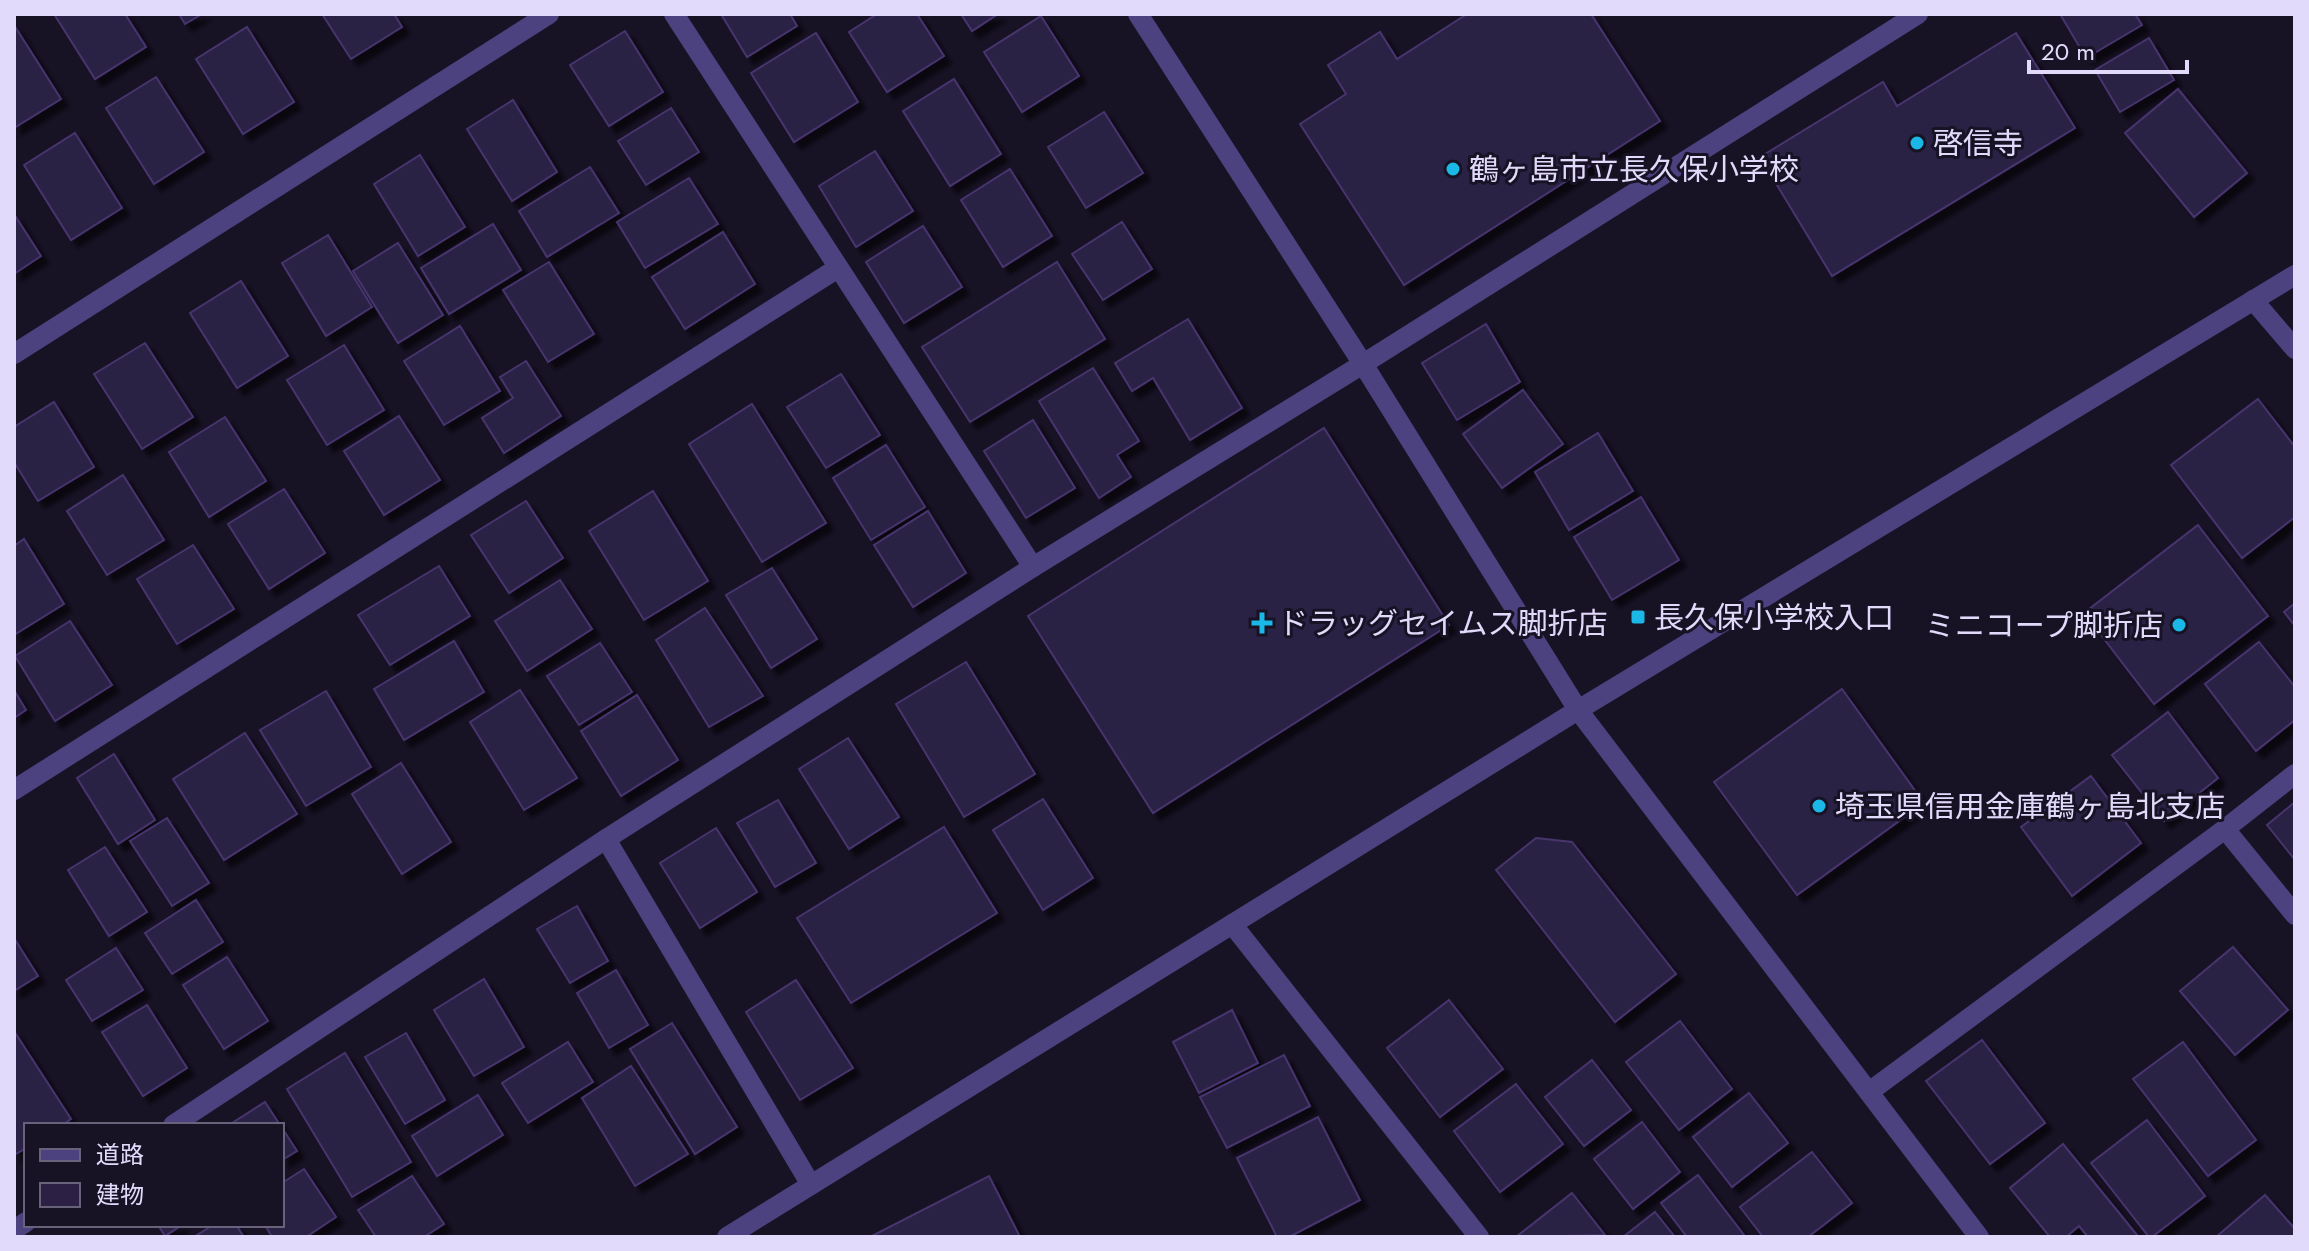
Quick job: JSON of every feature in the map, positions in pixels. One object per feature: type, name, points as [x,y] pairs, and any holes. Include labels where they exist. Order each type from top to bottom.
[{"type":"street","points":[[14,354],[549,14]]},
{"type":"street","points":[[674,14],[1033,567]]},
{"type":"street","points":[[1138,14],[1363,364],[1578,710],[1979,1237]]},
{"type":"street","points":[[176,1123],[606,839],[1033,567],[1363,364],[1918,14]]},
{"type":"street","points":[[14,790],[838,268]]},
{"type":"street","points":[[727,1237],[1578,710],[2295,275]]},
{"type":"street","points":[[2253,300],[2295,349]]},
{"type":"street","points":[[1869,1092],[2295,774]]},
{"type":"street","points":[[2225,829],[2295,915]]},
{"type":"street","points":[[606,839],[811,1185]]},
{"type":"street","points":[[1232,924],[1479,1237]]},
{"type":"building","points":[[54,14],[125,14],[146,47],[95,79]]},
{"type":"building","points":[[179,14],[202,14],[185,24]]},
{"type":"building","points":[[322,14],[394,14],[402,27],[351,59]]},
{"type":"building","points":[[721,14],[790,14],[797,26],[747,57]]},
{"type":"building","points":[[877,14],[917,14],[944,56],[887,92],[849,32]]},
{"type":"building","points":[[961,14],[998,14],[972,31]]},
{"type":"building","points":[[1467,14],[1591,14],[1660,121],[1404,285],[1300,124],[1346,94],[1328,65],[1380,32],[1397,59]]},
{"type":"building","points":[[2060,14],[2135,14],[2142,25],[2086,58]]},
{"type":"building","points":[[1041,16],[1079,76],[1022,112],[984,52]]},
{"type":"building","points":[[14,25],[61,99],[14,128]]},
{"type":"building","points":[[247,27],[294,102],[243,134],[196,59]]},
{"type":"building","points":[[625,31],[663,92],[609,126],[570,65]]},
{"type":"building","points":[[816,33],[858,102],[794,142],[751,73]]},
{"type":"building","name":"啓信寺","points":[[2016,33],[2075,128],[1832,276],[1760,157],[1883,82],[1897,106]]},
{"type":"building","points":[[2149,38],[2174,80],[2120,112],[2095,70]]},
{"type":"building","points":[[156,77],[204,152],[154,184],[106,108]]},
{"type":"building","points":[[954,79],[1001,154],[950,186],[903,111]]},
{"type":"building","points":[[2178,89],[2247,173],[2194,217],[2125,133]]},
{"type":"building","points":[[513,100],[557,172],[512,201],[467,129]]},
{"type":"building","points":[[671,108],[699,152],[646,185],[618,141]]},
{"type":"building","points":[[1104,112],[1143,173],[1086,208],[1048,147]]},
{"type":"building","points":[[75,133],[122,208],[71,240],[24,165]]},
{"type":"building","points":[[875,151],[913,211],[856,247],[819,186]]},
{"type":"building","points":[[420,155],[465,227],[418,256],[374,184]]},
{"type":"building","points":[[590,167],[619,213],[547,257],[519,211]]},
{"type":"building","points":[[1010,169],[1052,236],[1003,267],[961,200]]},
{"type":"building","points":[[689,178],[718,224],[645,268],[617,222]]},
{"type":"building","points":[[14,214],[41,256],[14,274]]},
{"type":"building","points":[[1122,222],[1152,269],[1103,300],[1072,254]]},
{"type":"building","points":[[493,224],[521,270],[449,314],[421,268]]},
{"type":"building","points":[[923,226],[962,287],[904,323],[866,262]]},
{"type":"building","points":[[723,232],[755,284],[685,329],[652,277]]},
{"type":"building","points":[[328,235],[372,307],[326,336],[282,263]]},
{"type":"building","points":[[398,243],[443,315],[398,343],[353,271]]},
{"type":"building","points":[[549,262],[594,334],[548,362],[503,290]]},
{"type":"building","points":[[1057,262],[1105,339],[970,422],[922,347]]},
{"type":"building","points":[[241,281],[288,356],[237,388],[190,313]]},
{"type":"building","points":[[1188,319],[1242,408],[1190,440],[1153,378],[1132,391],[1115,363]]},
{"type":"building","points":[[1486,324],[1520,382],[1457,420],[1422,363]]},
{"type":"building","points":[[460,326],[500,391],[444,425],[404,361]]},
{"type":"building","points":[[145,343],[193,417],[142,449],[94,374]]},
{"type":"building","points":[[344,345],[384,410],[327,445],[287,380]]},
{"type":"building","points":[[526,361],[561,416],[504,453],[482,418],[513,398],[500,377]]},
{"type":"building","points":[[1093,368],[1139,441],[1117,455],[1131,477],[1099,498],[1039,401]]},
{"type":"building","points":[[841,374],[880,435],[826,468],[787,407]]},
{"type":"building","points":[[1523,390],[1563,444],[1502,488],[1463,434]]},
{"type":"building","points":[[2258,399],[2295,447],[2295,517],[2242,558],[2171,465]]},
{"type":"building","points":[[54,402],[94,467],[38,501],[14,462],[14,427]]},
{"type":"building","points":[[752,404],[826,523],[762,562],[689,444]]},
{"type":"building","points":[[399,416],[440,480],[384,515],[344,451]]},
{"type":"building","points":[[225,417],[266,481],[209,517],[169,452]]},
{"type":"building","points":[[1033,420],[1075,488],[1026,518],[984,451]]},
{"type":"building","points":[[1324,428],[1449,625],[1153,813],[1028,616]]},
{"type":"building","points":[[1598,433],[1633,491],[1569,530],[1535,472]]},
{"type":"building","points":[[886,445],[925,507],[871,540],[833,478]]},
{"type":"building","points":[[123,475],[164,540],[107,575],[67,511]]},
{"type":"building","points":[[284,489],[325,553],[269,589],[228,524]]},
{"type":"building","points":[[653,491],[708,581],[644,620],[589,531]]},
{"type":"building","points":[[1641,497],[1679,560],[1612,600],[1574,537]]},
{"type":"building","points":[[526,501],[563,558],[509,593],[471,535]]},
{"type":"building","points":[[928,511],[966,573],[913,607],[874,545]]},
{"type":"building","points":[[2198,525],[2268,616],[2154,704],[2084,613]]},
{"type":"building","points":[[24,539],[64,604],[14,635],[14,546]]},
{"type":"building","points":[[193,545],[234,609],[177,644],[137,579]]},
{"type":"building","points":[[439,566],[470,616],[390,665],[358,615]]},
{"type":"building","points":[[772,568],[817,639],[771,668],[726,595]]},
{"type":"building","points":[[560,580],[592,629],[527,671],[495,621]]},
{"type":"building","points":[[2295,603],[2295,626],[2284,612]]},
{"type":"building","points":[[705,608],[763,696],[709,727],[656,640]]},
{"type":"building","points":[[70,621],[112,685],[55,721],[15,656]]},
{"type":"building","points":[[454,641],[484,692],[404,740],[374,689]]},
{"type":"building","points":[[2259,642],[2295,687],[2295,720],[2256,751],[2205,684]]},
{"type":"building","points":[[600,643],[632,692],[579,725],[547,676]]},
{"type":"building","points":[[966,662],[1035,774],[964,817],[896,704]]},
{"type":"building","points":[[1842,689],[1924,803],[1797,895],[1714,782]]},
{"type":"building","points":[[14,690],[26,710],[14,718]]},
{"type":"building","points":[[520,690],[577,778],[524,810],[470,722]]},
{"type":"building","points":[[326,691],[371,767],[306,806],[260,730]]},
{"type":"building","points":[[637,695],[678,760],[621,796],[581,731]]},
{"type":"building","points":[[2168,712],[2218,778],[2164,821],[2112,755]]},
{"type":"building","points":[[245,733],[297,814],[224,860],[173,779]]},
{"type":"building","points":[[848,738],[899,817],[849,849],[799,769]]},
{"type":"building","points":[[114,754],[155,820],[118,844],[77,778]]},
{"type":"building","points":[[401,763],[451,842],[402,874],[352,794]]},
{"type":"building","points":[[2091,776],[2141,843],[2072,896],[2021,827]]},
{"type":"building","points":[[1043,799],[1093,878],[1043,910],[993,830]]},
{"type":"building","points":[[778,800],[816,863],[775,887],[737,823]]},
{"type":"building","points":[[2295,802],[2295,860],[2267,825]]},
{"type":"building","points":[[167,818],[209,883],[172,906],[130,841]]},
{"type":"building","points":[[944,827],[997,913],[851,1003],[797,918]]},
{"type":"building","points":[[716,828],[757,892],[700,928],[660,863]]},
{"type":"building","points":[[1536,838],[1572,842],[1676,974],[1615,1022],[1496,870]]},
{"type":"building","points":[[105,847],[147,912],[109,936],[68,870]]},
{"type":"building","points":[[196,900],[223,942],[172,974],[145,933]]},
{"type":"building","points":[[577,906],[608,961],[570,983],[537,929]]},
{"type":"building","points":[[14,938],[38,976],[14,991]]},
{"type":"building","points":[[2233,947],[2288,1010],[2235,1055],[2180,991]]},
{"type":"building","points":[[116,948],[143,990],[92,1021],[66,980]]},
{"type":"building","points":[[227,957],[268,1021],[224,1049],[183,985]]},
{"type":"building","points":[[616,970],[648,1025],[609,1048],[577,993]]},
{"type":"building","points":[[484,979],[524,1047],[474,1076],[434,1010]]},
{"type":"building","points":[[796,980],[853,1068],[800,1100],[746,1012]]},
{"type":"building","points":[[1449,1000],[1503,1069],[1440,1117],[1387,1048]]},
{"type":"building","points":[[147,1005],[187,1068],[143,1096],[102,1032]]},
{"type":"building","points":[[1232,1010],[1258,1063],[1199,1093],[1173,1042]]},
{"type":"building","points":[[1680,1021],[1732,1089],[1679,1130],[1626,1062]]},
{"type":"building","points":[[672,1023],[737,1127],[695,1154],[630,1049]]},
{"type":"building","points":[[14,1031],[71,1119],[65,1123],[24,1123],[24,1149],[14,1155]]},
{"type":"building","points":[[406,1033],[445,1100],[405,1124],[365,1057]]},
{"type":"building","points":[[1982,1040],[2045,1123],[1990,1164],[1926,1081]]},
{"type":"building","points":[[568,1042],[593,1082],[528,1123],[502,1083]]},
{"type":"building","points":[[2183,1042],[2256,1140],[2208,1176],[2133,1079]]},
{"type":"building","points":[[345,1053],[411,1162],[352,1197],[287,1089]]},
{"type":"building","points":[[1284,1055],[1310,1106],[1227,1148],[1200,1097]]},
{"type":"building","points":[[1592,1060],[1631,1110],[1584,1146],[1545,1097]]},
{"type":"building","points":[[631,1066],[688,1154],[635,1186],[582,1098]]},
{"type":"building","points":[[1516,1084],[1563,1144],[1500,1192],[1454,1131]]},
{"type":"building","points":[[1749,1093],[1788,1143],[1732,1187],[1693,1137]]},
{"type":"building","points":[[478,1095],[503,1135],[437,1176],[412,1136]]},
{"type":"building","points":[[265,1102],[279,1123],[232,1123]]},
{"type":"building","points":[[1318,1117],[1360,1200],[1289,1237],[1277,1237],[1237,1158]]},
{"type":"building","points":[[2147,1120],[2205,1196],[2152,1237],[2091,1163]]},
{"type":"building","points":[[1642,1122],[1680,1172],[1633,1209],[1594,1159]]},
{"type":"building","points":[[284,1131],[297,1151],[284,1159]]},
{"type":"building","points":[[2063,1144],[2137,1235],[2135,1237],[2088,1237],[2079,1226],[2066,1237],[2050,1237],[2010,1188]]},
{"type":"building","points":[[1812,1152],[1852,1203],[1808,1237],[1763,1237],[1740,1207]]},
{"type":"building","points":[[304,1169],[336,1217],[306,1237],[272,1237],[266,1227],[284,1227],[284,1182]]},
{"type":"building","points":[[1698,1175],[1744,1235],[1687,1237],[1661,1203]]},
{"type":"building","points":[[412,1176],[444,1224],[424,1237],[376,1237],[358,1210]]},
{"type":"building","points":[[989,1176],[1020,1237],[870,1237]]},
{"type":"building","points":[[1572,1193],[1605,1235],[1516,1237]]},
{"type":"building","points":[[2265,1195],[2295,1229],[2295,1237],[2216,1237]]},
{"type":"building","points":[[1655,1212],[1675,1237],[1623,1237]]},
{"type":"building","points":[[159,1227],[179,1227],[165,1236]]},
{"type":"building","points":[[210,1227],[237,1227],[244,1237],[194,1237]]},
{"type":"place","name":"啓信寺","points":[[1917,143]]},
{"type":"place","name":"鶴ヶ島市立長久保小学校","points":[[1453,169]]},
{"type":"place","name":"長久保小学校入口","points":[[1638,617]]},
{"type":"place","name":"ドラッグセイムス脚折店","points":[[1262,623]]},
{"type":"place","name":"ミニコープ脚折店","points":[[2179,625]]},
{"type":"place","name":"埼玉県信用金庫鶴ヶ島北支店","points":[[1819,806]]}]
